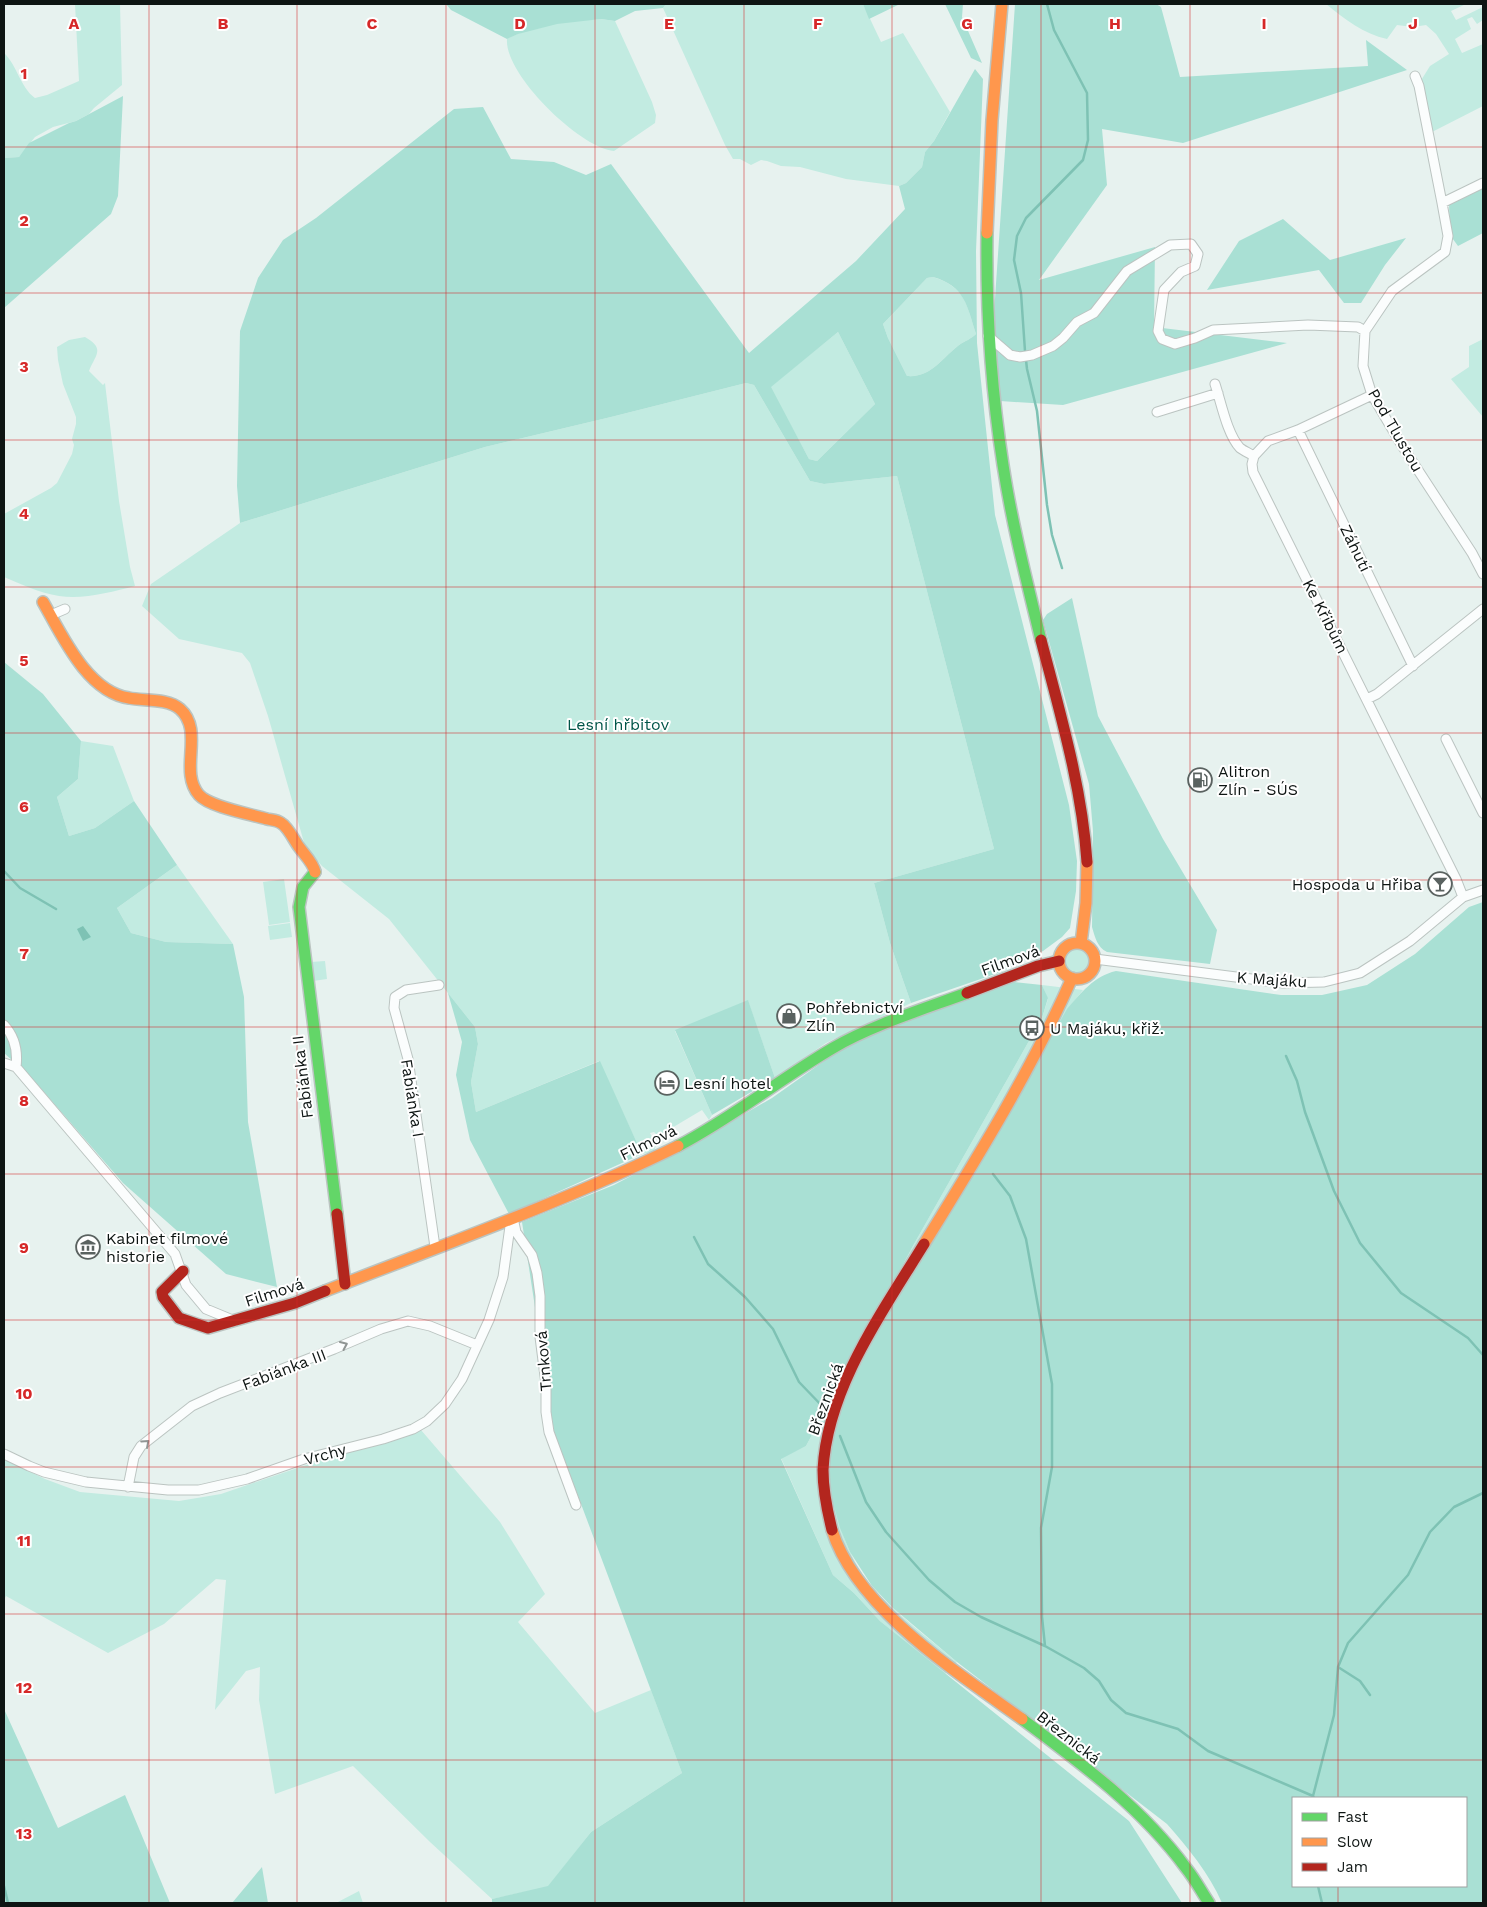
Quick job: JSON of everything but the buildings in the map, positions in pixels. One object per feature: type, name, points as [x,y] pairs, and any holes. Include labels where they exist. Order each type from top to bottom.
[{"type":"main road","points":[[1002,4],[988,192],[986,256],[988,336],[1002,465],[1084,825],[1087,877],[1086,906],[1081,944]]},
{"type":"main road","points":[[43,602],[51,615]]},
{"type":"main road","name":"Fabiánka II","points":[[51,615],[82,665],[91,677],[106,690],[121,697],[174,704],[181,708],[188,720],[190,729],[192,785],[201,798],[212,803],[282,822],[316,871],[303,885],[300,893],[299,907],[346,1284]]},
{"type":"main road","points":[[1074,943],[1089,948],[1095,958],[1094,967],[1081,978],[1072,978],[1064,973],[1059,962],[1064,948],[1074,943]]},
{"type":"main road","name":"Filmová","points":[[183,1271],[162,1292],[163,1297],[179,1318],[208,1328],[295,1303],[618,1175],[681,1144],[772,1089],[834,1047],[870,1030],[1038,966],[1059,962]]},
{"type":"main road","name":"Březnická","points":[[1072,978],[1018,1086],[881,1316],[850,1373],[837,1402],[826,1437],[823,1489],[833,1532],[850,1568],[872,1598],[889,1616],[925,1646],[1061,1750],[1147,1822],[1170,1846],[1188,1869],[1209,1903]]},
{"type":"street","points":[[988,336],[1010,355],[1020,357],[1032,355],[1053,346],[1078,322],[1094,313],[1127,271],[1170,245],[1191,244],[1198,254],[1195,266],[1180,272],[1164,290],[1158,330],[1162,339],[1175,344],[1213,330],[1308,325],[1358,327],[1365,331],[1392,291],[1445,252],[1448,236],[1419,86],[1415,76]]},
{"type":"street","points":[[1442,202],[1483,183]]},
{"type":"street","name":"Pod Tlustou","points":[[1365,331],[1363,366],[1372,395],[1401,444],[1472,553],[1483,574]]},
{"type":"street","points":[[1215,384],[1237,444],[1242,450],[1254,456],[1268,441],[1298,430],[1372,395]]},
{"type":"street","points":[[1157,412],[1218,394]]},
{"type":"street","name":"Záhutí","points":[[1298,430],[1413,666]]},
{"type":"street","name":"Ke Křibům","points":[[1254,456],[1253,472],[1456,879],[1463,897]]},
{"type":"street","points":[[1367,699],[1377,694],[1413,666],[1483,608]]},
{"type":"street","points":[[51,615],[65,609]]},
{"type":"street","points":[[1446,739],[1483,813]]},
{"type":"street","name":"K Majáku","points":[[1095,958],[1282,983],[1324,982],[1360,972],[1369,967],[1410,941],[1463,897],[1483,890]]},
{"type":"street","name":"Fabiánka I","points":[[435,1247],[408,1059],[394,1008],[395,997],[406,990],[439,985]]},
{"type":"street","points":[[4,1025],[12,1035],[16,1046],[18,1056],[16,1068]]},
{"type":"street","name":"Filmová","points":[[4,1063],[16,1068],[175,1254],[183,1271],[186,1285],[206,1309],[236,1321]]},
{"type":"street","name":"Vrchy","points":[[4,1454],[50,1474],[86,1482],[168,1490],[199,1490],[227,1485],[304,1459],[383,1439],[413,1429],[427,1421],[445,1404],[462,1379],[489,1320],[503,1277],[512,1218]]},
{"type":"street","name":"Trnková","points":[[512,1218],[516,1232],[532,1255],[537,1273],[540,1296],[540,1337],[546,1384],[546,1412],[549,1432],[576,1505]]},
{"type":"street","name":"Fabiánka III","points":[[128,1486],[134,1458],[141,1446],[192,1406],[220,1393],[334,1350],[381,1329],[408,1321],[430,1326],[477,1345]]},
{"type":"green space","points":[[75,4],[120,4],[122,85],[89,114],[76,121],[53,127],[35,137],[19,157],[4,158],[4,53],[26,88],[35,98],[47,95],[79,81]]},
{"type":"green space","points":[[666,4],[863,4],[881,42],[903,33],[950,112],[934,141],[925,152],[922,167],[906,183],[899,186],[846,179],[800,167],[781,166],[761,160],[751,165],[740,159],[733,159],[663,8]]},
{"type":"green space","points":[[1326,4],[1466,4],[1451,11],[1456,20],[1483,7],[1483,20],[1477,24],[1472,17],[1467,19],[1471,29],[1455,39],[1462,53],[1483,44],[1483,106],[1432,132],[1420,82],[1430,66],[1449,54],[1436,34],[1426,25],[1413,27],[1397,25],[1387,39],[1379,37],[1362,30]]},
{"type":"green space","points":[[601,19],[615,21],[652,102],[656,115],[655,123],[614,151],[600,147],[583,137],[547,107],[518,71],[509,54],[507,39],[541,27],[565,22]]},
{"type":"green space","points":[[933,277],[944,281],[959,292],[967,306],[976,334],[959,345],[930,370],[923,374],[907,376],[883,324],[927,278]]},
{"type":"green space","points":[[838,332],[875,404],[817,461],[809,459],[770,387]]},
{"type":"green space","points":[[85,337],[97,349],[89,371],[103,385],[105,383],[119,501],[135,586],[97,595],[68,597],[44,593],[4,577],[4,514],[57,483],[72,454],[74,445],[72,439],[76,417],[63,384],[57,347],[69,340]]},
{"type":"green space","points":[[1483,339],[1483,417],[1451,379],[1469,367],[1469,346]]},
{"type":"green space","name":"Lesní hřbitov","points":[[746,383],[754,385],[810,481],[824,484],[897,476],[994,849],[874,883],[890,943],[911,1003],[826,1043],[775,1078],[748,1001],[675,1031],[712,1115],[709,1120],[702,1110],[660,1135],[654,1132],[650,1133],[656,1145],[654,1152],[642,1154],[599,1061],[476,1112],[471,1082],[478,1044],[475,1027],[389,919],[322,866],[305,846],[268,716],[250,663],[242,653],[179,639],[142,606],[151,584],[240,523],[485,447]]},
{"type":"green space","points":[[81,741],[113,746],[134,801],[95,828],[69,836],[57,797],[78,779]]},
{"type":"green space","points":[[177,865],[233,944],[166,942],[131,933],[117,908]]},
{"type":"green space","points":[[284,879],[290,922],[269,925],[263,882]]},
{"type":"green space","points":[[290,923],[292,937],[270,940],[268,926]]},
{"type":"green space","points":[[1077,949],[1086,952],[1089,961],[1086,970],[1077,973],[1068,970],[1065,961],[1068,952]]},
{"type":"green space","points":[[325,961],[327,979],[313,981],[311,962]]},
{"type":"green space","points":[[1042,985],[1083,990],[1067,1010],[962,1192],[830,1482],[844,1538],[864,1577],[893,1608],[957,1662],[945,1674],[880,1621],[854,1593],[833,1575],[781,1458],[806,1446],[914,1244],[1042,1018],[1048,999]]},
{"type":"green space","points":[[421,1430],[500,1522],[545,1594],[518,1622],[595,1713],[651,1690],[682,1773],[591,1832],[548,1887],[492,1899],[430,1842],[353,1766],[275,1794],[259,1700],[260,1667],[246,1671],[215,1710],[226,1580],[216,1579],[164,1624],[108,1653],[6,1596],[4,1600],[4,1459],[45,1479],[80,1492],[179,1501],[221,1494],[318,1461]]},
{"type":"green space","points":[[359,1891],[363,1903],[336,1903]]},
{"type":"shaded area","points":[[446,4],[666,4],[663,8],[635,11],[615,21],[601,19],[557,24],[518,34],[507,39],[451,10]]},
{"type":"shaded area","points":[[863,4],[900,4],[869,19]]},
{"type":"shaded area","points":[[945,4],[963,4],[962,17],[982,63],[971,58]]},
{"type":"shaded area","points":[[1015,4],[1156,4],[1161,7],[1180,77],[1368,66],[1366,40],[1407,70],[1183,143],[1102,129],[1107,185],[1039,280],[1155,247],[1154,327],[1287,343],[1063,405],[1000,401],[993,328]]},
{"type":"shaded area","points":[[975,69],[983,79],[976,251],[977,343],[995,515],[1069,805],[1077,861],[1076,891],[1070,928],[1062,937],[1043,951],[1001,972],[911,1003],[890,943],[874,883],[994,849],[897,476],[824,484],[810,481],[754,385],[746,383],[485,447],[240,523],[237,486],[240,331],[258,278],[283,240],[316,218],[454,109],[483,107],[511,159],[554,162],[586,175],[611,164],[749,353],[856,261],[905,209],[899,186],[906,183],[922,167],[925,152],[934,141]],"holes":[[[933,277],[952,286],[963,298],[976,334],[959,345],[930,370],[923,374],[907,376],[883,324],[927,278]],[[838,332],[875,404],[817,461],[809,459],[771,387]]]},
{"type":"shaded area","points":[[123,96],[118,196],[111,214],[4,308],[4,158],[19,157],[29,143]]},
{"type":"shaded area","points":[[1483,186],[1483,233],[1458,246],[1450,235],[1449,203]]},
{"type":"shaded area","points":[[1283,219],[1330,260],[1406,238],[1385,265],[1361,303],[1344,303],[1319,270],[1207,290],[1239,241]]},
{"type":"shaded area","points":[[1072,598],[1098,716],[1163,839],[1217,930],[1210,964],[1107,952],[1099,945],[1095,938],[1092,927],[1093,831],[1089,784],[1043,620],[1047,614]]},
{"type":"shaded area","points":[[4,662],[43,694],[81,741],[78,779],[57,797],[69,836],[95,828],[134,801],[177,865],[117,908],[131,933],[166,942],[233,944],[244,997],[248,1122],[277,1287],[226,1274],[123,1183],[30,1076],[4,1053]]},
{"type":"shaded area","points":[[1483,902],[1483,1903],[1222,1903],[1204,1871],[1167,1824],[957,1662],[893,1608],[872,1586],[850,1552],[840,1528],[833,1503],[830,1482],[830,1458],[835,1421],[847,1391],[885,1318],[962,1192],[1067,1009],[1088,986],[1108,973],[1116,971],[1281,995],[1322,995],[1367,985],[1415,954],[1469,907]]},
{"type":"shaded area","points":[[83,926],[91,937],[83,941],[77,929]]},
{"type":"shaded area","points":[[1014,982],[1042,985],[1048,998],[1042,1018],[914,1244],[806,1446],[781,1459],[833,1575],[854,1593],[880,1621],[1129,1821],[1182,1903],[492,1903],[492,1899],[548,1886],[591,1832],[682,1773],[554,1432],[522,1222],[614,1185],[701,1139],[772,1098],[834,1054],[880,1031]]},
{"type":"shaded area","points":[[448,993],[475,1027],[478,1044],[471,1082],[476,1112],[600,1061],[642,1154],[509,1214],[470,1140],[456,1075],[462,1042]]},
{"type":"shaded area","points":[[748,1000],[775,1078],[712,1115],[675,1030]]},
{"type":"shaded area","points":[[4,1709],[58,1828],[125,1795],[170,1903],[4,1903]]},
{"type":"shaded area","points":[[262,1867],[268,1903],[232,1903]]},
{"type":"waterway","points":[[1025,351],[1021,293],[1014,260],[1017,236],[1026,218],[1083,160],[1088,140],[1087,93],[1054,30],[1047,4]]},
{"type":"waterway","points":[[1026,360],[1037,411],[1052,535],[1062,568]]},
{"type":"waterway","points":[[4,871],[20,888],[56,909]]},
{"type":"waterway","points":[[1286,1056],[1297,1081],[1305,1112],[1334,1191],[1360,1243],[1401,1293],[1468,1338],[1483,1355]]},
{"type":"waterway","points":[[993,1174],[1010,1196],[1026,1239],[1052,1384],[1052,1467],[1041,1528],[1042,1617],[1045,1646]]},
{"type":"waterway","points":[[694,1237],[708,1264],[745,1297],[773,1329],[799,1382],[824,1408]]},
{"type":"waterway","points":[[840,1436],[866,1502],[886,1532],[929,1580],[955,1602],[981,1617],[1045,1646],[1084,1668],[1099,1681],[1111,1700],[1126,1713],[1178,1729],[1208,1751],[1314,1797]]},
{"type":"waterway","points":[[1313,1796],[1334,1715],[1338,1667],[1348,1643],[1408,1575],[1430,1532],[1454,1507],[1483,1493]]},
{"type":"waterway","points":[[1338,1667],[1360,1681],[1370,1695]]},
{"type":"waterway","points":[[4,1886],[8,1903]]},
{"type":"waterway","points":[[1318,1887],[1322,1903]]},
{"type":"traffic: fast","points":[[987,233],[987,291],[995,407],[1015,531],[1041,640]]},
{"type":"traffic: fast","points":[[315,872],[303,887],[299,907],[337,1214]]},
{"type":"traffic: fast","points":[[678,1146],[718,1123],[813,1060],[848,1040],[899,1018],[967,993]]},
{"type":"traffic: fast","points":[[1022,1719],[1066,1752],[1130,1806],[1169,1846],[1192,1876],[1209,1903]]},
{"type":"traffic: slow","points":[[987,233],[992,120],[1002,4]]},
{"type":"traffic: slow","points":[[43,602],[77,660],[88,674],[101,685],[114,694],[129,698],[163,701],[180,709],[187,718],[191,728],[191,775],[193,785],[199,795],[221,807],[281,823],[311,862],[315,872]]},
{"type":"traffic: slow","points":[[1081,943],[1086,903],[1087,862]]},
{"type":"traffic: slow","points":[[1077,943],[1090,948],[1095,961],[1090,974],[1077,979],[1064,974],[1059,961],[1064,948],[1077,943]]},
{"type":"traffic: slow","points":[[924,1244],[1021,1080],[1072,978]]},
{"type":"traffic: slow","points":[[325,1291],[591,1186],[678,1146]]},
{"type":"traffic: slow","points":[[832,1530],[844,1559],[863,1586],[886,1612],[940,1660],[1022,1719]]},
{"type":"traffic: jam","points":[[1041,640],[1063,723],[1075,778],[1087,862]]},
{"type":"traffic: jam","points":[[967,993],[1038,966],[1059,961]]},
{"type":"traffic: jam","points":[[337,1214],[345,1284]]},
{"type":"traffic: jam","points":[[832,1530],[823,1470],[827,1439],[835,1410],[846,1380],[875,1323],[924,1244]]},
{"type":"traffic: jam","points":[[183,1271],[162,1292],[163,1297],[179,1318],[208,1328],[295,1303],[325,1291]]},
{"type":"place","name":"Alitron Zlín - SÚS","points":[[1200,780]]},
{"type":"place","name":"Hospoda u Hřiba","points":[[1440,884]]},
{"type":"place","name":"Pohřebnictví Zlín","points":[[789,1016]]},
{"type":"place","name":"U Majáku, křiž.","points":[[1032,1028]]},
{"type":"place","name":"Lesní hotel","points":[[667,1083]]},
{"type":"place","name":"Kabinet filmové historie","points":[[88,1247]]}]
